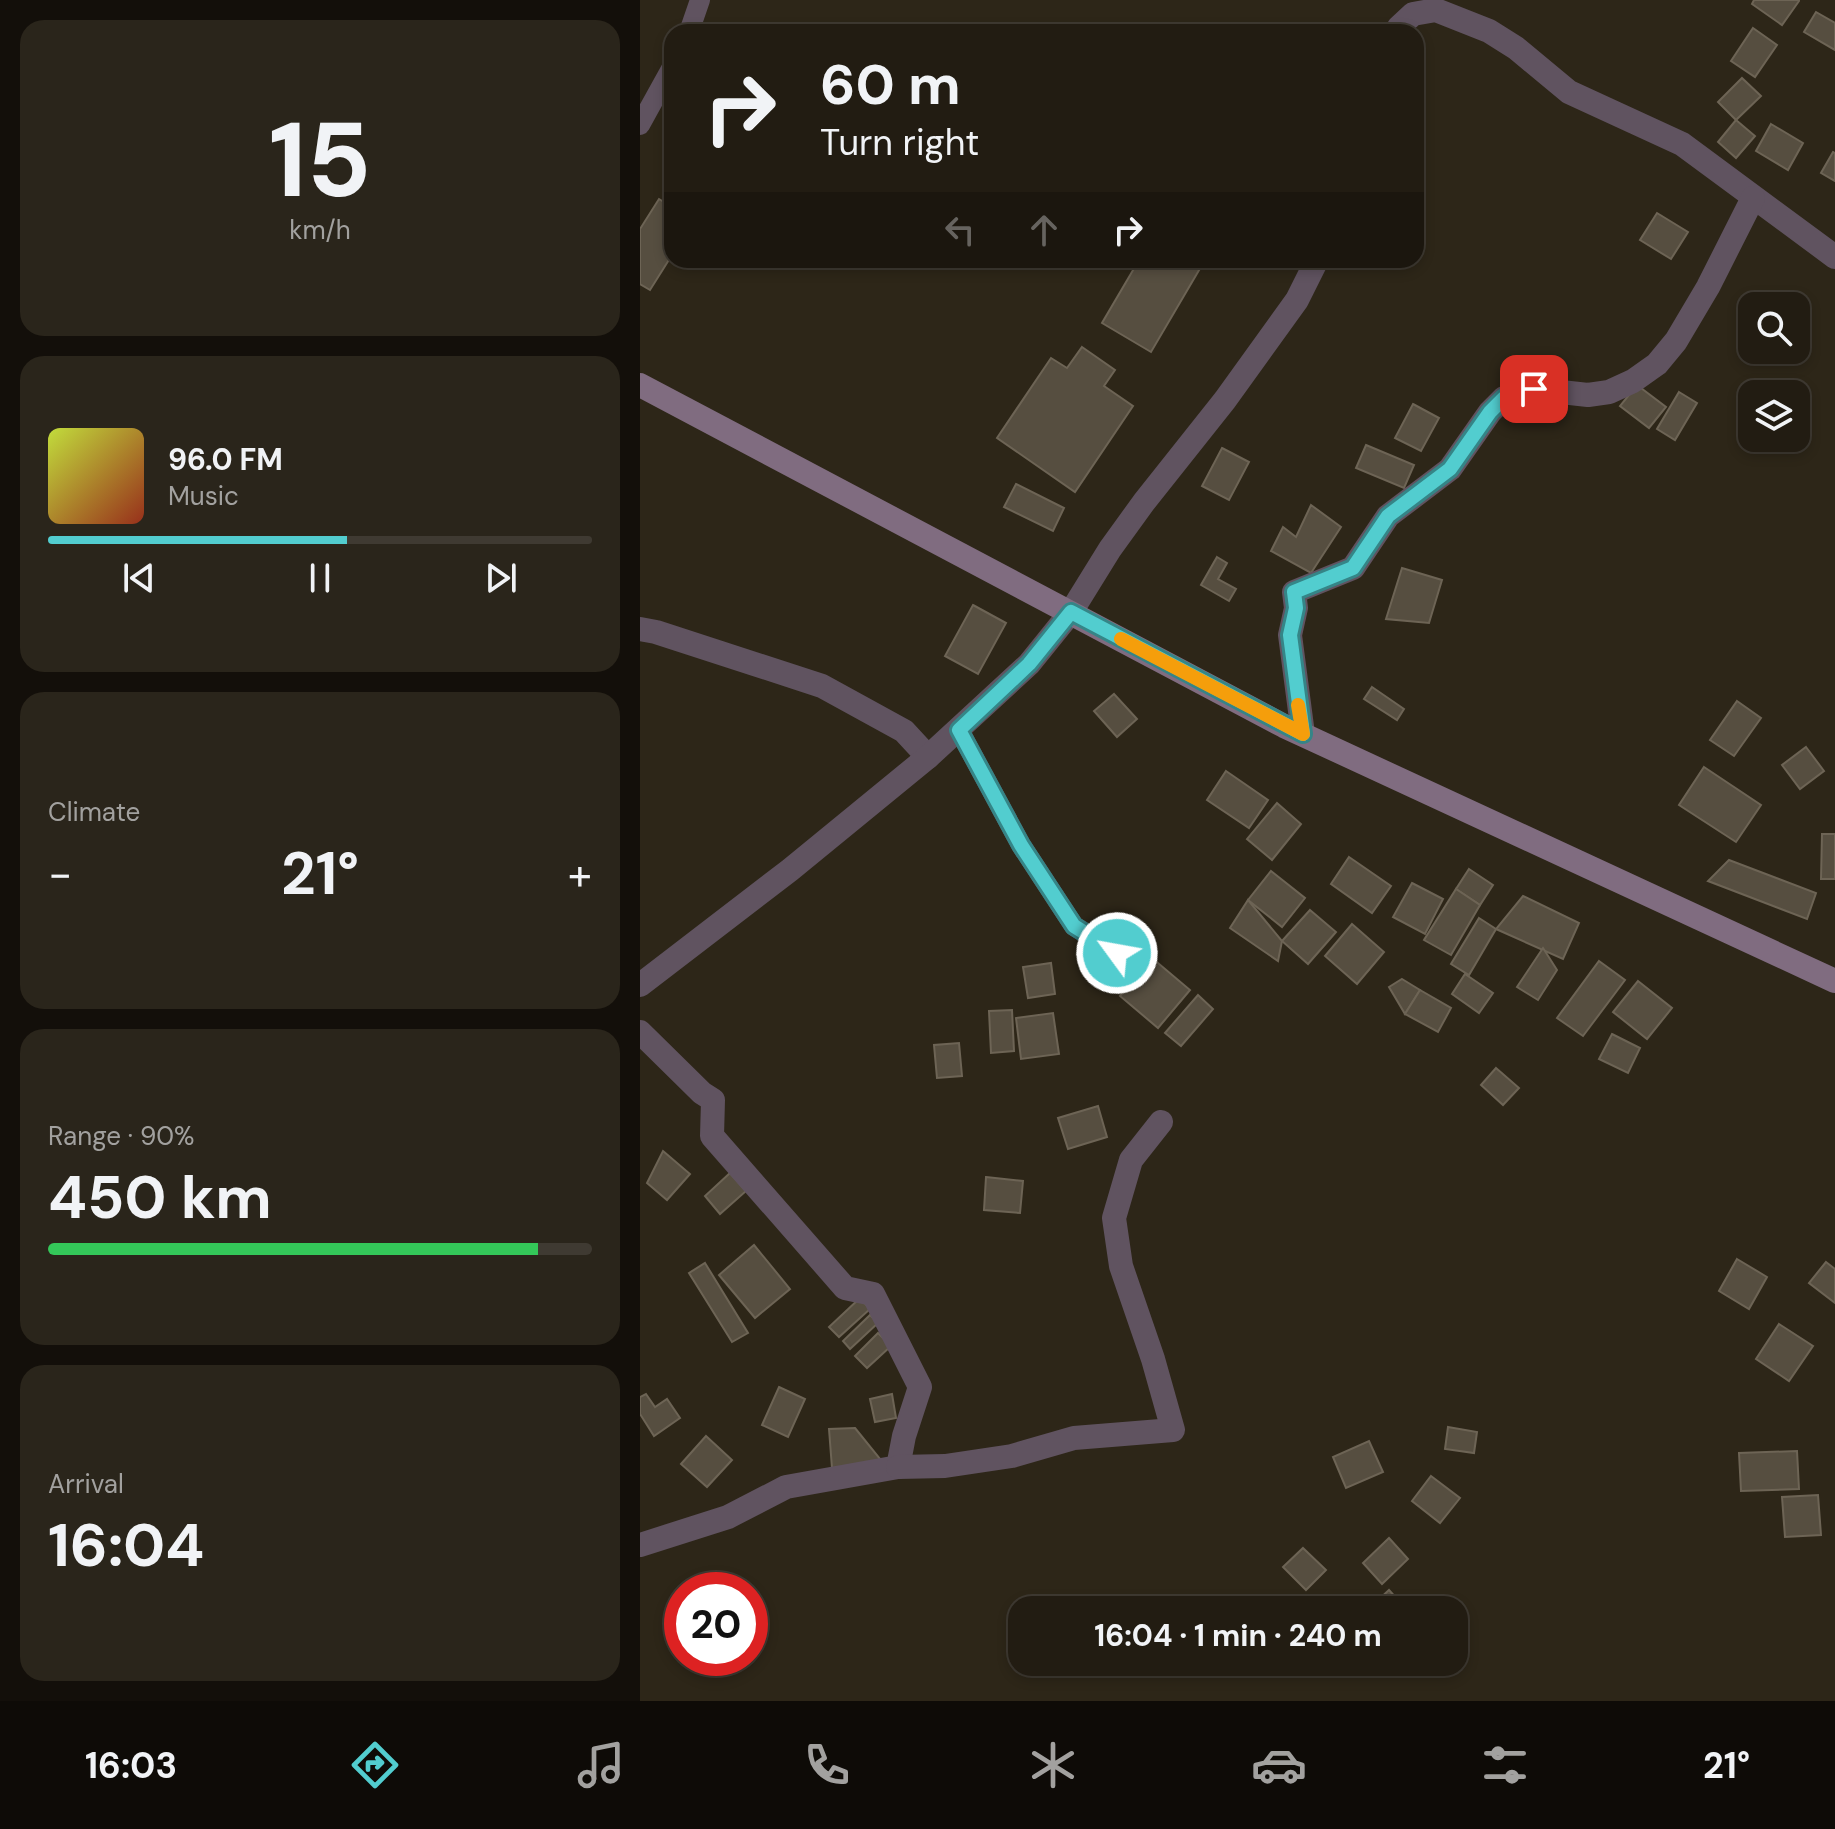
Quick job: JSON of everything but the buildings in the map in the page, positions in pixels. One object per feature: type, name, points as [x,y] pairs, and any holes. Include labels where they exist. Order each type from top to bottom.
[{"type":"main road","points":[[640,385],[1303,734],[1835,981]]},
{"type":"street","points":[[1399,24],[1403,0]]},
{"type":"street","points":[[1403,24],[1413,14],[1436,10],[1489,31],[1516,48],[1569,92],[1682,144],[1835,257]]},
{"type":"street","points":[[1303,734],[1290,635],[1296,608],[1294,592],[1353,568],[1388,516],[1450,469],[1490,412],[1504,398],[1534,389],[1588,395],[1609,392],[1633,381],[1657,364],[1676,341],[1708,287],[1753,198]]},
{"type":"street","points":[[640,985],[790,870],[928,757],[1029,664],[1071,612],[1110,549],[1225,400],[1297,300],[1313,268]]},
{"type":"street","points":[[640,629],[822,686],[904,731],[928,757]]},
{"type":"street","points":[[640,1032],[713,1100],[712,1136],[845,1288],[873,1294],[920,1387],[904,1436],[898,1467]]},
{"type":"street","points":[[640,1545],[728,1517],[786,1487],[898,1467],[945,1466],[1012,1456],[1074,1438],[1173,1430],[1121,1266],[1114,1218],[1131,1160],[1161,1122]]},
{"type":"lane","points":[[692,24],[700,0]]},
{"type":"lane","points":[[640,125],[664,82]]},
{"type":"lane","points":[[959,730],[1021,845],[1074,926],[1117,953]]},
{"type":"slow traffic","points":[[1121,639],[1303,734],[1298,705]]},
{"type":"route","points":[[1117,953],[1074,926],[1021,845],[959,730],[1029,664],[1071,612],[1303,734],[1290,635],[1296,608],[1294,592],[1353,568],[1388,516],[1450,469],[1490,412],[1504,398],[1534,389]]}]
